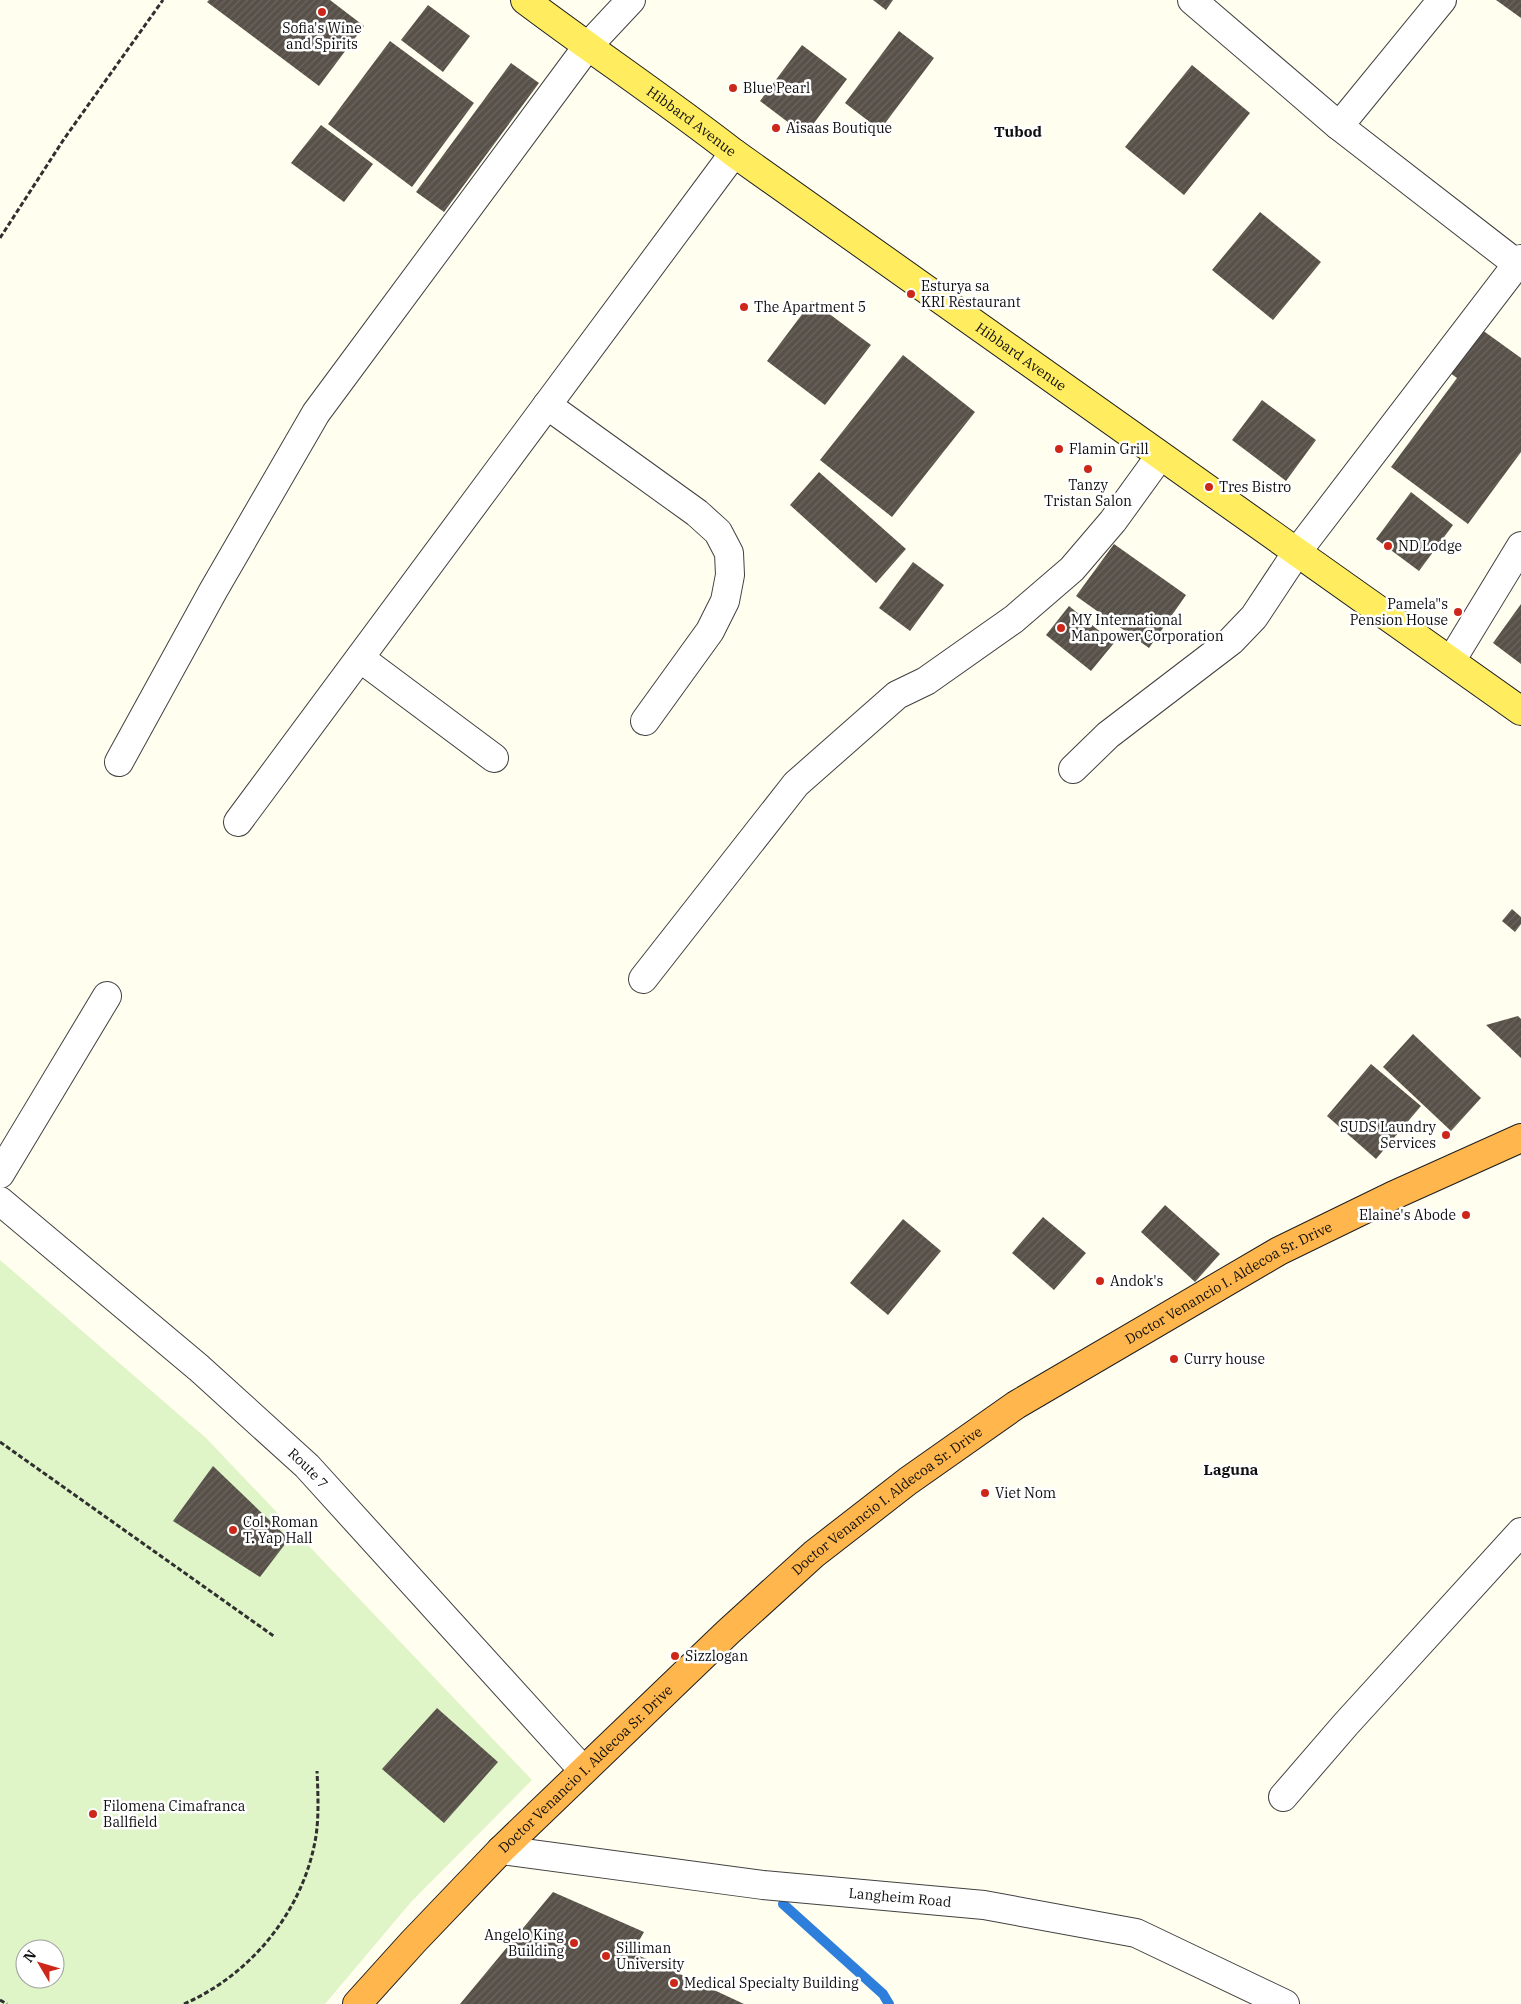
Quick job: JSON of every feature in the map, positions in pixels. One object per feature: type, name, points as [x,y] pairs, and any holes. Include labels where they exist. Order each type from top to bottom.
[{"type":"highway","name":"Doctor Venancio I. Aldecoa Sr. Drive","points":[[357,2004],[501,1850],[728,1632],[814,1554],[908,1481],[1016,1405],[1279,1251],[1392,1196],[1521,1138]]},
{"type":"main road","name":"Hibbard Avenue","points":[[525,0],[587,47],[677,109],[734,153],[1521,711]]},
{"type":"street","points":[[118,762],[213,591],[316,413],[587,47],[630,0]]},
{"type":"street","points":[[1073,770],[1108,735],[1231,641],[1254,617],[1297,552],[1519,262],[1339,126],[1192,0]]},
{"type":"street","points":[[1339,126],[1442,0]]},
{"type":"street","points":[[238,822],[734,153]]},
{"type":"street","points":[[547,405],[698,513],[718,532],[729,553],[730,575],[725,601],[710,632],[645,721]]},
{"type":"street","points":[[642,979],[796,784],[898,694],[926,682],[1014,619],[1072,569],[1113,521],[1160,456]]},
{"type":"street","points":[[1451,661],[1521,546]]},
{"type":"street","points":[[360,658],[494,758]]},
{"type":"street","points":[[0,1174],[107,996]]},
{"type":"street","name":"Route 7","points":[[0,1201],[199,1368],[307,1466],[583,1770]]},
{"type":"street","points":[[1284,1797],[1346,1724],[1521,1532]]},
{"type":"street","name":"Langheim Road","points":[[501,1850],[763,1885],[984,1905],[1136,1933],[1285,2004]]},
{"type":"path","points":[[0,238],[64,139],[163,0]]},
{"type":"path","points":[[0,1442],[275,1637]]},
{"type":"path","points":[[184,2004],[202,1996],[231,1978],[257,1954],[279,1928],[308,1869],[316,1837],[319,1804],[317,1771]]},
{"type":"path","points":[[0,2000],[7,2004]]},
{"type":"green space","points":[[0,1260],[206,1438],[532,1780],[411,1902],[325,2004],[0,2004]]},
{"type":"building","points":[[209,0],[330,0],[364,26],[319,86],[207,2]]},
{"type":"building","points":[[873,0],[893,0],[886,10]]},
{"type":"building","points":[[1496,0],[1521,0],[1521,18]]},
{"type":"building","points":[[428,5],[470,36],[443,72],[401,40]]},
{"type":"building","points":[[899,31],[934,58],[880,130],[845,103]]},
{"type":"building","points":[[390,41],[474,103],[412,187],[328,124]]},
{"type":"building","points":[[802,45],[847,79],[805,135],[760,101]]},
{"type":"building","points":[[511,63],[539,83],[444,212],[416,192]]},
{"type":"building","points":[[1192,65],[1250,113],[1184,195],[1125,147]]},
{"type":"building","points":[[321,125],[373,164],[344,202],[291,163]]},
{"type":"building","points":[[1260,212],[1321,262],[1273,320],[1212,270]]},
{"type":"building","points":[[812,301],[871,345],[825,405],[767,361]]},
{"type":"building","points":[[1478,327],[1521,358],[1521,452],[1468,524],[1391,467],[1457,378],[1446,370]]},
{"type":"building","points":[[903,355],[975,412],[892,517],[820,460]]},
{"type":"building","points":[[1262,400],[1316,440],[1286,481],[1232,440]]},
{"type":"building","points":[[819,472],[906,549],[876,583],[790,505]]},
{"type":"building","points":[[1411,492],[1453,525],[1419,571],[1376,539]]},
{"type":"building","points":[[1114,544],[1186,595],[1149,648],[1076,596]]},
{"type":"building","points":[[913,562],[944,585],[910,631],[879,608]]},
{"type":"building","points":[[1521,604],[1521,664],[1493,643]]},
{"type":"building","points":[[1069,606],[1114,643],[1091,671],[1046,635]]},
{"type":"building","points":[[1512,909],[1521,917],[1521,924],[1515,932],[1502,921]]},
{"type":"building","points":[[1518,1016],[1521,1019],[1521,1058],[1486,1025]]},
{"type":"building","points":[[1413,1034],[1481,1098],[1451,1131],[1383,1067]]},
{"type":"building","points":[[1371,1064],[1421,1106],[1376,1159],[1327,1116]]},
{"type":"building","points":[[1165,1205],[1220,1254],[1195,1282],[1141,1232]]},
{"type":"building","points":[[1043,1217],[1086,1253],[1054,1290],[1012,1253]]},
{"type":"building","points":[[903,1219],[941,1251],[888,1315],[850,1283]]},
{"type":"building","name":"Col. Roman T. Yap Hall","points":[[213,1466],[289,1539],[260,1577],[173,1521]]},
{"type":"building","points":[[437,1708],[498,1762],[444,1823],[382,1769]]},
{"type":"building","name":"Angelo King Building","points":[[553,1892],[644,1932],[632,1953],[744,2004],[460,2004]]},
{"type":"waterway","points":[[783,1904],[883,1994],[889,2004]]},
{"type":"place","name":"Sofia's Wine and Spirits","points":[[322,12]]},
{"type":"place","name":"Blue Pearl","points":[[733,88]]},
{"type":"place","name":"Aisaas Boutique","points":[[776,128]]},
{"type":"place","name":"Esturya sa KRI Restaurant","points":[[911,294]]},
{"type":"place","name":"The Apartment 5","points":[[744,307]]},
{"type":"place","name":"Flamin Grill","points":[[1059,449]]},
{"type":"place","name":"Tanzy Tristan Salon","points":[[1088,469]]},
{"type":"place","name":"Tres Bistro","points":[[1209,487]]},
{"type":"place","name":"ND Lodge","points":[[1388,546]]},
{"type":"place","name":"Pamela\"s Pension House","points":[[1458,612]]},
{"type":"place","name":"MY International Manpower Corporation","points":[[1061,628]]},
{"type":"place","name":"SUDS Laundry Services","points":[[1446,1135]]},
{"type":"place","name":"Elaine's Abode","points":[[1466,1215]]},
{"type":"place","name":"Andok's","points":[[1100,1281]]},
{"type":"place","name":"Curry house","points":[[1174,1359]]},
{"type":"place","name":"Viet Nom","points":[[985,1493]]},
{"type":"place","name":"Col. Roman T. Yap Hall","points":[[233,1530]]},
{"type":"place","name":"Sizzlogan","points":[[675,1656]]},
{"type":"place","name":"Filomena Cimafranca Ballfield","points":[[93,1814]]},
{"type":"place","name":"Angelo King Building","points":[[574,1943]]},
{"type":"place","name":"Silliman University","points":[[606,1956]]},
{"type":"place","name":"Medical Specialty Building","points":[[674,1983]]},
{"type":"district","name":"Tubod","points":[[1018,132]]},
{"type":"district","name":"Laguna","points":[[1231,1470]]}]
